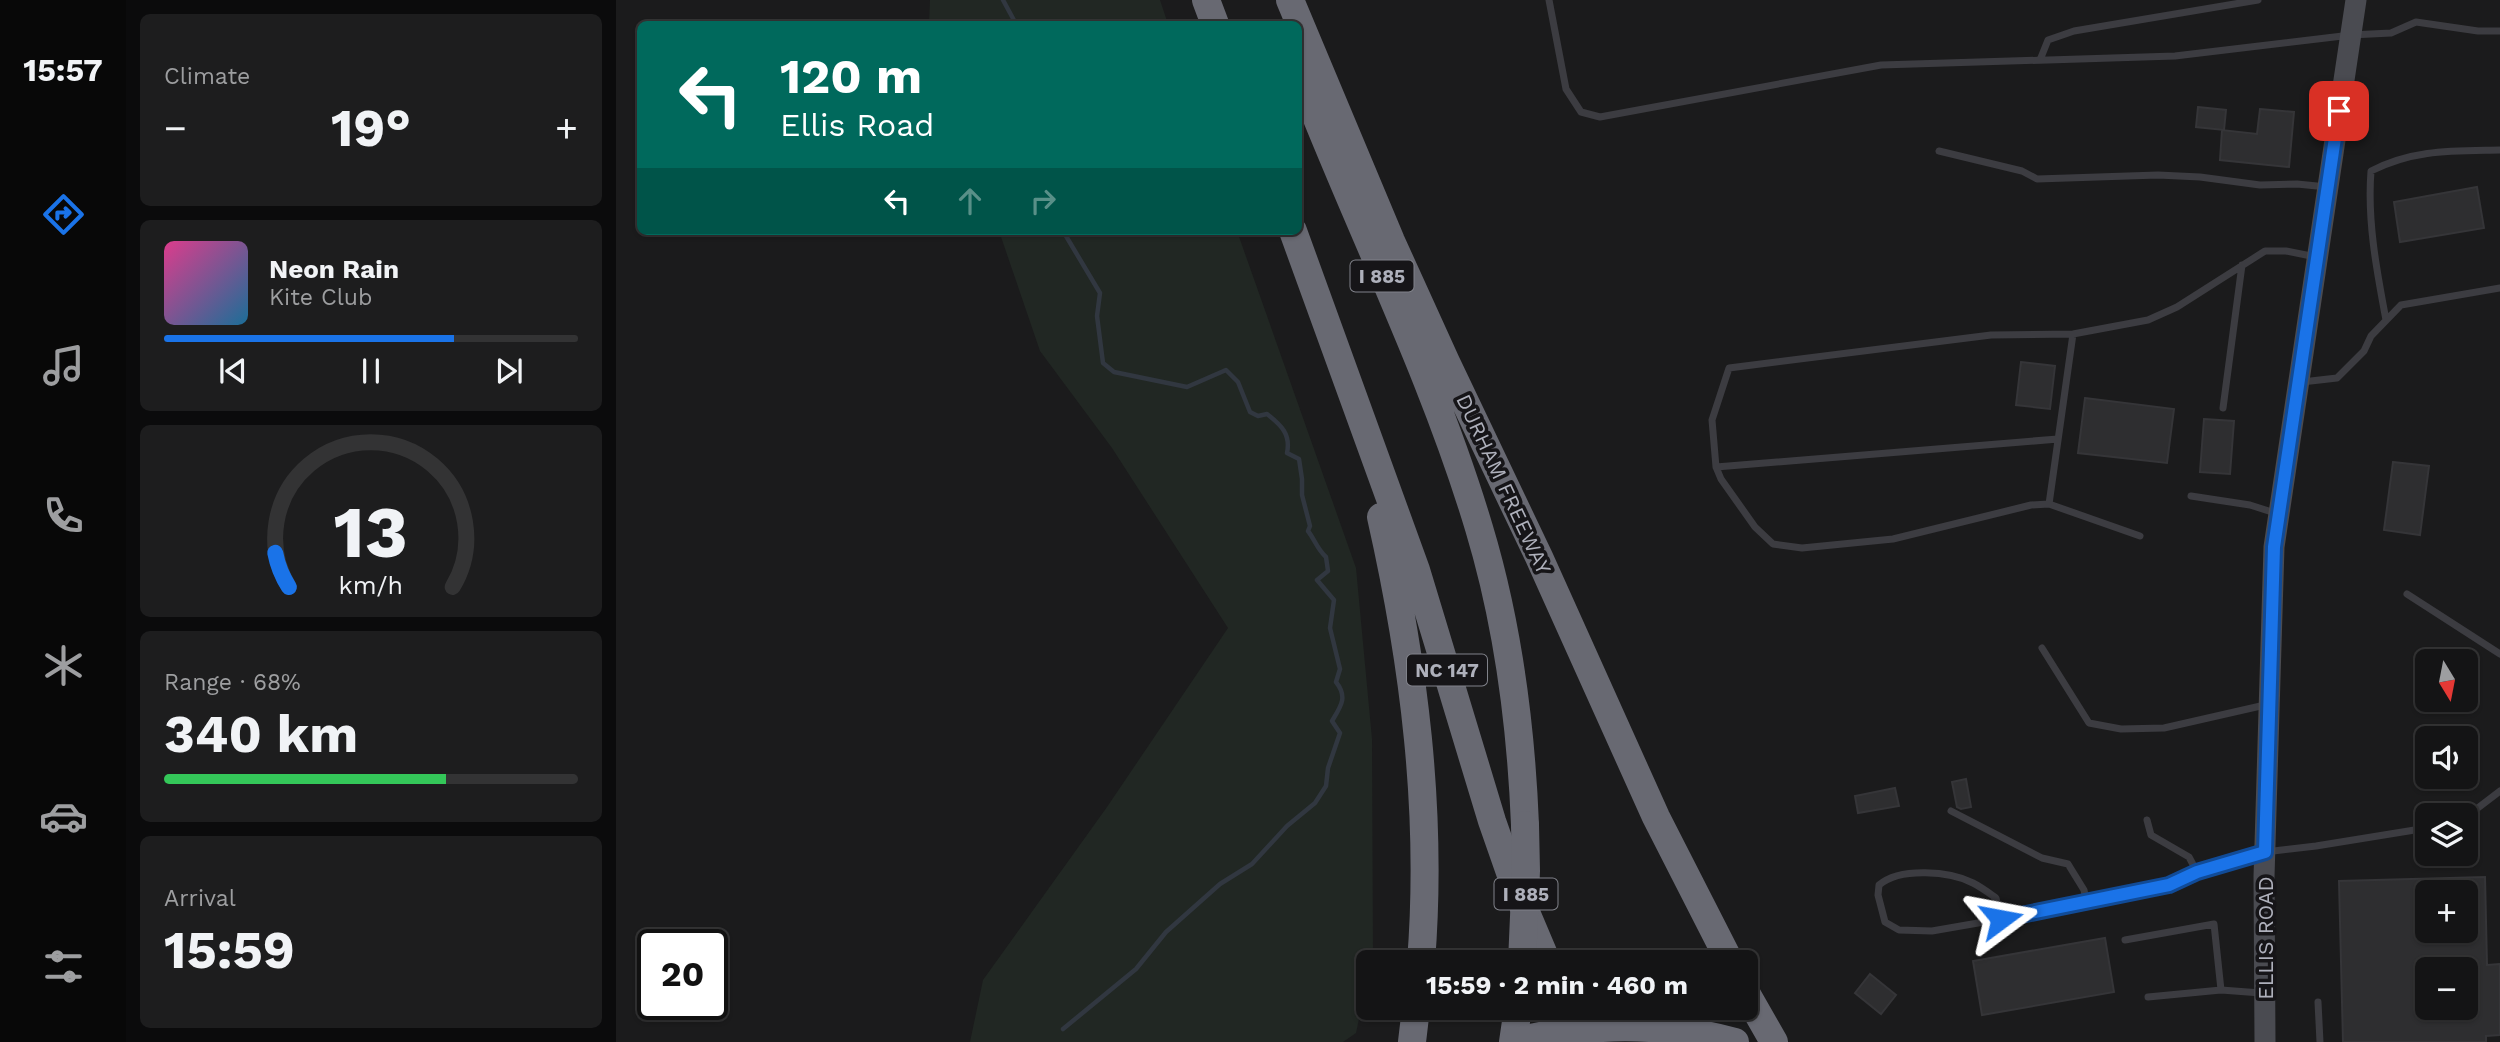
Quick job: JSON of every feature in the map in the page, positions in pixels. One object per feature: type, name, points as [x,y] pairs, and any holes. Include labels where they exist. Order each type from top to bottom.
[{"type":"highway","points":[[1206,0],[1214,21]]},
{"type":"highway","points":[[1273,0],[1281,21]]},
{"type":"highway","name":"DURHAM FREEWAY","points":[[1290,0],[1299,21]]},
{"type":"highway","name":"DURHAM FREEWAY","points":[[1302,29],[1391,241],[1446,362],[1539,557],[1656,817],[1724,950]]},
{"type":"highway","name":"I 885","points":[[1302,81],[1423,373],[1480,529],[1512,678],[1522,762],[1527,871],[1523,950]]},
{"type":"highway","points":[[1294,235],[1346,378],[1394,576],[1415,702],[1421,764],[1424,864],[1421,950]]},
{"type":"highway","name":"NC 147","points":[[1346,378],[1419,581],[1492,821],[1541,950]]},
{"type":"highway","points":[[1758,1014],[1774,1042]]},
{"type":"highway","points":[[1412,1042],[1415,1020]]},
{"type":"highway","points":[[1516,1020],[1513,1042],[1577,1030],[1639,1028],[1699,1034],[1735,1042]]},
{"type":"highway","points":[[1573,1020],[1583,1042]]},
{"type":"main road","name":"ELLIS ROAD","points":[[2265,1042],[2265,852],[2274,547],[2356,0]]},
{"type":"lane","points":[[1549,0],[1566,89],[1581,112],[1600,117],[1881,65],[2175,56],[2391,33],[2416,22],[2478,31],[2500,31]]},
{"type":"lane","points":[[2040,60],[2048,40],[2074,31],[2258,0]]},
{"type":"lane","points":[[2386,320],[2369,197],[2371,172],[2387,163],[2428,152],[2500,150]]},
{"type":"lane","points":[[1939,151],[2022,172],[2037,179],[2158,175],[2200,177],[2260,186],[2297,184],[2328,187]]},
{"type":"lane","points":[[2140,536],[2049,504],[2031,505],[1893,539],[1802,548],[1773,544],[1755,527],[1721,480],[1716,467],[1712,420],[1729,368],[1991,335],[2073,334],[2148,320],[2177,307],[2265,251],[2286,251],[2317,257]]},
{"type":"lane","points":[[2223,408],[2242,265]]},
{"type":"lane","points":[[2298,383],[2337,378],[2364,351],[2371,336],[2401,305],[2500,288]]},
{"type":"lane","points":[[2049,504],[2073,334]]},
{"type":"lane","points":[[1716,467],[2058,439]]},
{"type":"lane","points":[[2191,496],[2250,505],[2279,514]]},
{"type":"lane","points":[[2407,594],[2500,654]]},
{"type":"lane","points":[[2042,648],[2089,723],[2121,729],[2164,728],[2269,704]]},
{"type":"lane","points":[[2478,808],[2500,791]]},
{"type":"lane","points":[[1951,811],[2042,858],[2068,864],[2084,890],[2086,901]]},
{"type":"lane","points":[[2147,820],[2151,835],[2189,857],[2197,872]]},
{"type":"lane","points":[[2001,919],[1996,898],[1972,882],[1923,871],[1886,879],[1879,885],[1878,895],[1885,922],[1899,930],[1932,931],[2001,919],[2169,885],[2197,872],[2265,852],[2415,830]]},
{"type":"lane","points":[[2125,940],[2214,924],[2221,990]]},
{"type":"lane","points":[[2148,997],[2221,990],[2265,993]]},
{"type":"lane","points":[[2318,1002],[2320,1042]]},
{"type":"shaded area","points":[[930,0],[1160,0],[1167,21],[929,21]]},
{"type":"shaded area","points":[[1000,235],[1238,235],[1356,568],[1372,739],[1373,950],[1356,950],[1356,1020],[1359,1020],[1356,1033],[1343,1042],[970,1042],[983,980],[1107,807],[1228,628],[1112,448],[1040,351]]},
{"type":"building","points":[[2198,107],[2226,110],[2224,130],[2196,127]]},
{"type":"building","points":[[2260,109],[2294,112],[2289,167],[2220,160],[2222,130],[2257,134]]},
{"type":"building","points":[[2477,187],[2484,228],[2400,242],[2394,202]]},
{"type":"building","points":[[2021,362],[2055,366],[2050,409],[2016,405]]},
{"type":"building","points":[[2085,398],[2174,409],[2167,463],[2078,453]]},
{"type":"building","points":[[2204,419],[2234,421],[2230,474],[2200,472]]},
{"type":"building","points":[[2393,462],[2429,466],[2420,535],[2384,530]]},
{"type":"building","points":[[1966,779],[1971,807],[1961,809],[1957,807],[1952,782]]},
{"type":"building","points":[[1895,788],[1899,806],[1858,813],[1855,796]]},
{"type":"building","points":[[2485,877],[2487,965],[2500,964],[2500,1035],[2486,1036],[2486,1042],[2343,1042],[2339,881]]},
{"type":"building","points":[[2105,938],[2114,992],[1982,1015],[1973,961]]},
{"type":"building","points":[[1870,974],[1896,995],[1881,1014],[1855,993]]},
{"type":"waterway","points":[[1003,0],[1014,21]]},
{"type":"waterway","points":[[1063,1029],[1136,969],[1166,932],[1220,884],[1252,864],[1287,826],[1315,803],[1326,786],[1328,768],[1340,733],[1332,721],[1342,697],[1336,682],[1340,669],[1330,628],[1334,600],[1317,580],[1328,571],[1326,557],[1308,531],[1310,526],[1302,495],[1299,459],[1287,453],[1288,440],[1284,431],[1267,414],[1258,416],[1250,412],[1238,382],[1226,370],[1187,387],[1114,372],[1103,363],[1097,316],[1100,293],[1065,235]]},
{"type":"route","points":[[2001,919],[2169,885],[2197,872],[2265,852],[2274,547],[2339,111]]}]
